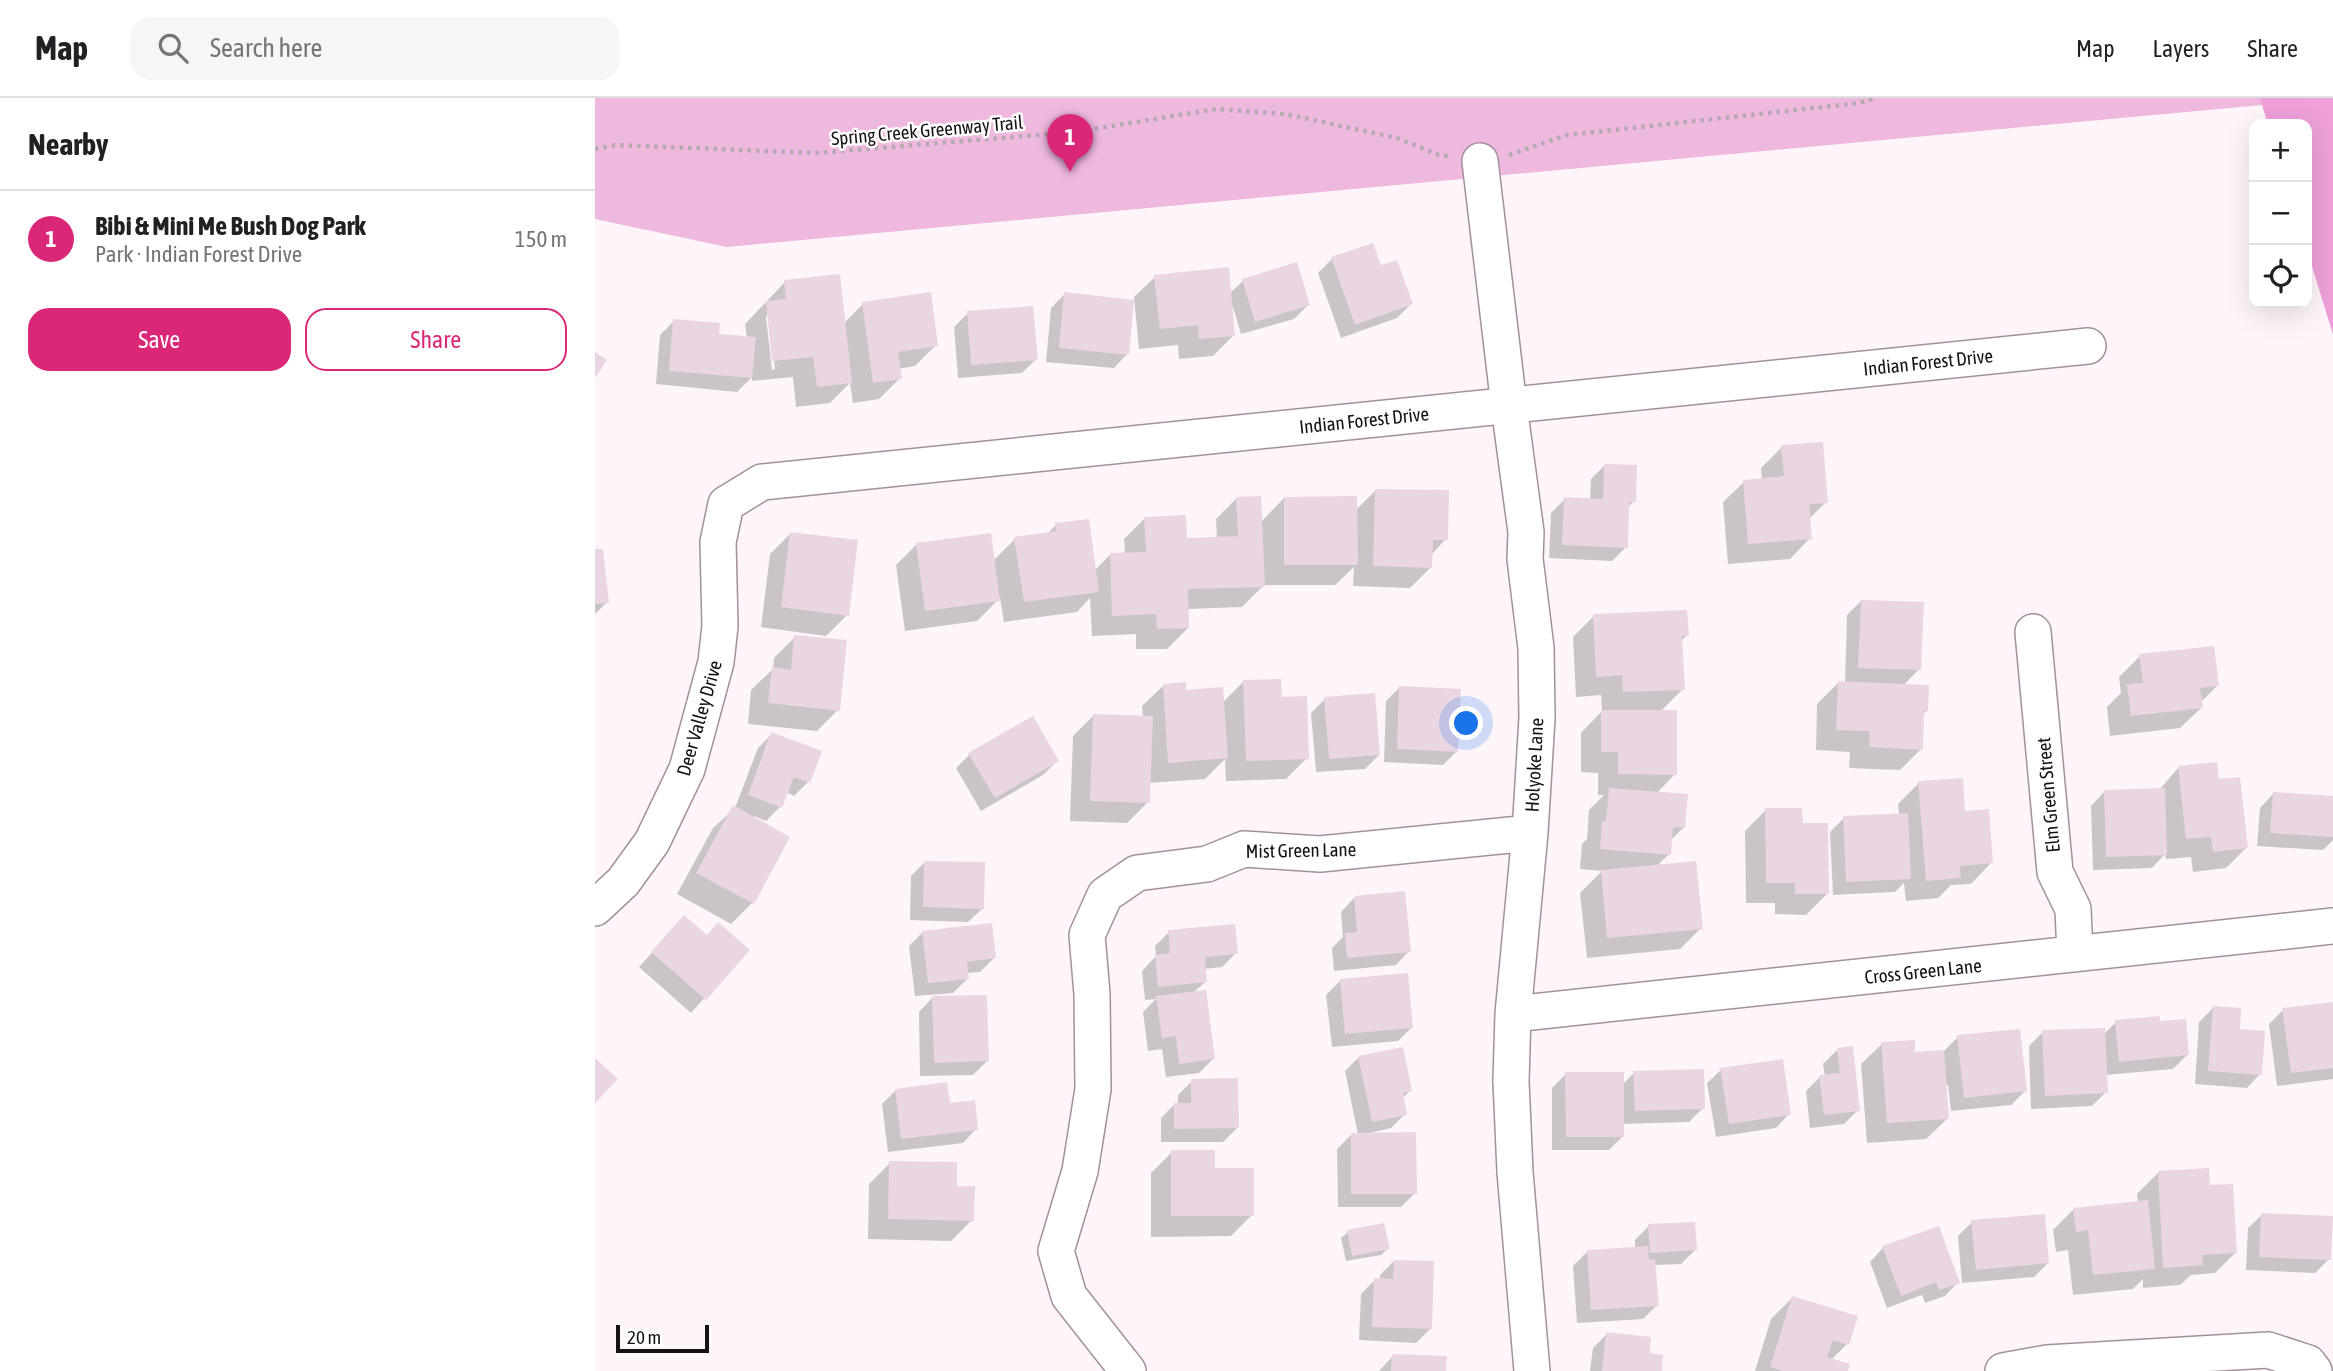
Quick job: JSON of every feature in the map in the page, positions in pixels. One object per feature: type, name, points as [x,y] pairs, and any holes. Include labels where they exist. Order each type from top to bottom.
[{"type":"street","name":"Holyoke Lane","points":[[1480,161],[1526,532],[1525,559],[1536,648],[1537,718],[1530,833],[1513,1014],[1511,1081],[1514,1159],[1532,1371]]},
{"type":"street","name":"Indian Forest Drive","points":[[719,583],[718,542],[726,504],[762,482],[2088,346]]},
{"type":"street","name":"Deer Valley Drive","points":[[595,908],[623,882],[652,842],[687,769],[716,662],[720,626],[719,583]]},
{"type":"street","name":"Elm Green Street","points":[[2033,632],[2055,872],[2073,908],[2075,954]]},
{"type":"street","name":"Mist Green Lane","points":[[1128,1371],[1069,1296],[1056,1251],[1080,1171],[1093,1089],[1087,935],[1105,895],[1137,873],[1207,864],[1244,849],[1320,854],[1530,833]]},
{"type":"street","name":"Cross Green Lane","points":[[1513,1014],[2333,926]]},
{"type":"street","points":[[2003,1371],[2047,1363],[2268,1350],[2308,1363],[2313,1371]]},
{"type":"path","name":"Spring Creek Greenway Trail","points":[[595,149],[616,145],[817,153],[1075,132],[1216,110],[1285,114],[1397,138],[1439,155],[1480,161],[1509,155],[1567,135],[1860,103],[1876,98]]},
{"type":"shaded area","points":[[595,98],[2333,98],[2333,334],[2312,266],[2312,119],[2266,119],[2262,105],[727,247],[595,219]]},
{"type":"shaded area","points":[[2260,98],[2333,98],[2333,334],[2312,266],[2312,119],[2266,119]]},
{"type":"building","points":[[1373,243],[1381,265],[1397,260],[1413,304],[1355,325],[1331,257]]},
{"type":"building","points":[[1297,262],[1310,305],[1255,322],[1242,279]]},
{"type":"building","points":[[1229,267],[1235,336],[1199,339],[1198,325],[1160,329],[1154,275]]},
{"type":"building","points":[[840,274],[852,383],[817,387],[813,357],[772,361],[766,301],[786,299],[784,280]]},
{"type":"building","points":[[931,292],[938,346],[898,352],[902,379],[873,383],[862,302]]},
{"type":"building","points":[[1064,292],[1134,300],[1129,355],[1059,348]]},
{"type":"building","points":[[1033,306],[1038,360],[971,365],[967,311]]},
{"type":"building","points":[[673,319],[720,323],[719,334],[756,337],[752,378],[669,371]]},
{"type":"building","points":[[595,352],[607,360],[595,378]]},
{"type":"building","points":[[1823,442],[1828,503],[1809,504],[1812,539],[1748,544],[1743,480],[1784,476],[1781,445]]},
{"type":"building","points":[[1604,464],[1637,465],[1636,502],[1629,502],[1628,548],[1562,545],[1564,497],[1603,499]]},
{"type":"building","points":[[1375,489],[1449,490],[1448,540],[1433,540],[1432,568],[1373,566]]},
{"type":"building","points":[[1261,496],[1265,587],[1188,589],[1189,628],[1157,629],[1156,614],[1112,616],[1110,553],[1146,552],[1144,517],[1186,515],[1187,538],[1238,536],[1236,497]]},
{"type":"building","points":[[1357,496],[1358,565],[1284,565],[1284,497]]},
{"type":"building","points":[[1089,519],[1099,592],[1024,602],[1014,537],[1056,531],[1055,523]]},
{"type":"building","points":[[790,532],[858,540],[849,616],[781,607]]},
{"type":"building","points":[[991,533],[1000,601],[925,611],[916,543]]},
{"type":"building","points":[[595,549],[603,549],[609,603],[595,604]]},
{"type":"building","points":[[1861,600],[1924,602],[1921,670],[1858,668]]},
{"type":"building","points":[[1687,610],[1689,636],[1682,636],[1685,690],[1623,692],[1622,675],[1596,677],[1593,614]]},
{"type":"building","points":[[794,635],[847,640],[840,711],[768,703],[772,667],[791,670]]},
{"type":"building","points":[[2214,646],[2219,686],[2200,688],[2203,708],[2131,716],[2127,684],[2143,683],[2139,654]]},
{"type":"building","points":[[1281,679],[1282,697],[1307,696],[1309,759],[1246,761],[1243,680]]},
{"type":"building","points":[[1838,681],[1929,685],[1928,711],[1924,711],[1923,750],[1869,747],[1870,731],[1836,730]]},
{"type":"building","points":[[1186,682],[1186,690],[1223,687],[1228,758],[1168,763],[1163,684]]},
{"type":"building","points":[[1399,686],[1461,689],[1458,752],[1397,749]]},
{"type":"building","points":[[1375,693],[1380,755],[1329,759],[1324,697]]},
{"type":"building","points":[[1601,710],[1677,710],[1677,775],[1618,774],[1618,752],[1601,752]]},
{"type":"building","points":[[1093,714],[1153,716],[1150,803],[1090,801]]},
{"type":"building","points":[[1033,716],[1059,761],[995,798],[968,753]]},
{"type":"building","points":[[771,732],[822,751],[810,783],[794,777],[782,808],[748,795]]},
{"type":"building","points":[[2217,762],[2219,779],[2240,777],[2248,848],[2213,852],[2211,837],[2186,839],[2178,766]]},
{"type":"building","points":[[1963,778],[1965,811],[1989,809],[1993,863],[1960,866],[1961,878],[1926,881],[1918,781]]},
{"type":"building","points":[[1609,788],[1688,794],[1685,828],[1673,827],[1671,855],[1600,849],[1602,821],[1606,821]]},
{"type":"building","points":[[2165,788],[2167,855],[2106,857],[2104,790]]},
{"type":"building","points":[[2273,792],[2333,796],[2333,837],[2270,833]]},
{"type":"building","points":[[733,805],[790,837],[754,904],[696,873]]},
{"type":"building","points":[[1765,808],[1802,808],[1803,823],[1828,823],[1829,894],[1795,894],[1795,883],[1766,883]]},
{"type":"building","points":[[1908,813],[1911,879],[1846,882],[1843,816]]},
{"type":"building","points":[[924,861],[985,862],[984,909],[923,907]]},
{"type":"building","points":[[1696,861],[1703,929],[1607,938],[1601,870]]},
{"type":"building","points":[[1405,891],[1411,952],[1347,958],[1345,933],[1357,932],[1354,896]]},
{"type":"building","points":[[684,915],[707,935],[718,922],[750,950],[706,1000],[651,952]]},
{"type":"building","points":[[992,923],[996,958],[967,962],[969,979],[928,983],[922,931]]},
{"type":"building","points":[[1235,924],[1238,954],[1205,957],[1207,982],[1158,987],[1155,955],[1170,953],[1168,930]]},
{"type":"building","points":[[1408,973],[1413,1028],[1345,1034],[1340,979]]},
{"type":"building","points":[[1206,990],[1215,1059],[1179,1064],[1176,1036],[1162,1038],[1156,996]]},
{"type":"building","points":[[987,995],[989,1061],[934,1063],[932,996]]},
{"type":"building","points":[[2333,1002],[2333,1068],[2291,1073],[2282,1008]]},
{"type":"building","points":[[2213,1006],[2241,1008],[2240,1029],[2265,1031],[2262,1075],[2208,1071]]},
{"type":"building","points":[[2160,1016],[2160,1021],[2186,1019],[2189,1055],[2119,1062],[2115,1020]]},
{"type":"building","points":[[2105,1028],[2108,1093],[2045,1096],[2042,1030]]},
{"type":"building","points":[[2020,1029],[2027,1091],[1964,1098],[1957,1035]]},
{"type":"building","points":[[1915,1040],[1915,1052],[1944,1050],[1949,1119],[1887,1123],[1881,1042]]},
{"type":"building","points":[[1853,1046],[1860,1111],[1824,1115],[1819,1075],[1840,1073],[1837,1048]]},
{"type":"building","points":[[1403,1047],[1412,1091],[1403,1093],[1407,1115],[1372,1122],[1358,1056]]},
{"type":"building","points":[[595,1058],[618,1079],[595,1103]]},
{"type":"building","points":[[1783,1059],[1791,1115],[1729,1124],[1720,1068]]},
{"type":"building","points":[[1704,1069],[1705,1109],[1635,1111],[1633,1071]]},
{"type":"building","points":[[1565,1072],[1624,1072],[1624,1137],[1566,1137]]},
{"type":"building","points":[[1238,1078],[1239,1128],[1174,1129],[1174,1103],[1191,1103],[1191,1079]]},
{"type":"building","points":[[947,1082],[950,1103],[975,1100],[978,1130],[901,1139],[895,1089]]},
{"type":"building","points":[[1416,1132],[1417,1194],[1351,1194],[1351,1133]]},
{"type":"building","points":[[1171,1150],[1215,1150],[1215,1168],[1254,1168],[1254,1216],[1171,1216]]},
{"type":"building","points":[[889,1161],[957,1162],[957,1186],[975,1186],[974,1221],[888,1219]]},
{"type":"building","points":[[2209,1168],[2210,1185],[2233,1184],[2237,1253],[2202,1255],[2203,1265],[2163,1268],[2158,1171]]},
{"type":"building","points":[[2148,1200],[2155,1269],[2093,1275],[2088,1230],[2076,1232],[2073,1208]]},
{"type":"building","points":[[2261,1213],[2333,1216],[2331,1260],[2259,1257]]},
{"type":"building","points":[[2045,1214],[2049,1263],[1976,1270],[1971,1220]]},
{"type":"building","points":[[1695,1222],[1697,1250],[1650,1253],[1648,1224]]},
{"type":"building","points":[[1384,1223],[1390,1249],[1352,1256],[1347,1230]]},
{"type":"building","points":[[1939,1226],[1960,1283],[1939,1290],[1936,1282],[1901,1296],[1882,1246]]},
{"type":"building","points":[[1648,1246],[1649,1260],[1655,1259],[1659,1306],[1591,1310],[1587,1250]]},
{"type":"building","points":[[1394,1260],[1434,1261],[1432,1329],[1372,1327],[1374,1278],[1393,1279]]},
{"type":"building","points":[[1792,1296],[1858,1316],[1849,1345],[1833,1340],[1827,1357],[1850,1364],[1848,1371],[1783,1371],[1770,1367]]},
{"type":"building","points":[[1606,1332],[1651,1337],[1650,1353],[1663,1355],[1662,1371],[1602,1371]]},
{"type":"building","points":[[1392,1354],[1447,1356],[1446,1371],[1391,1371]]},
{"type":"place","name":"Bibi & Mini Me Bush Dog Park","points":[[1070,172]]}]
